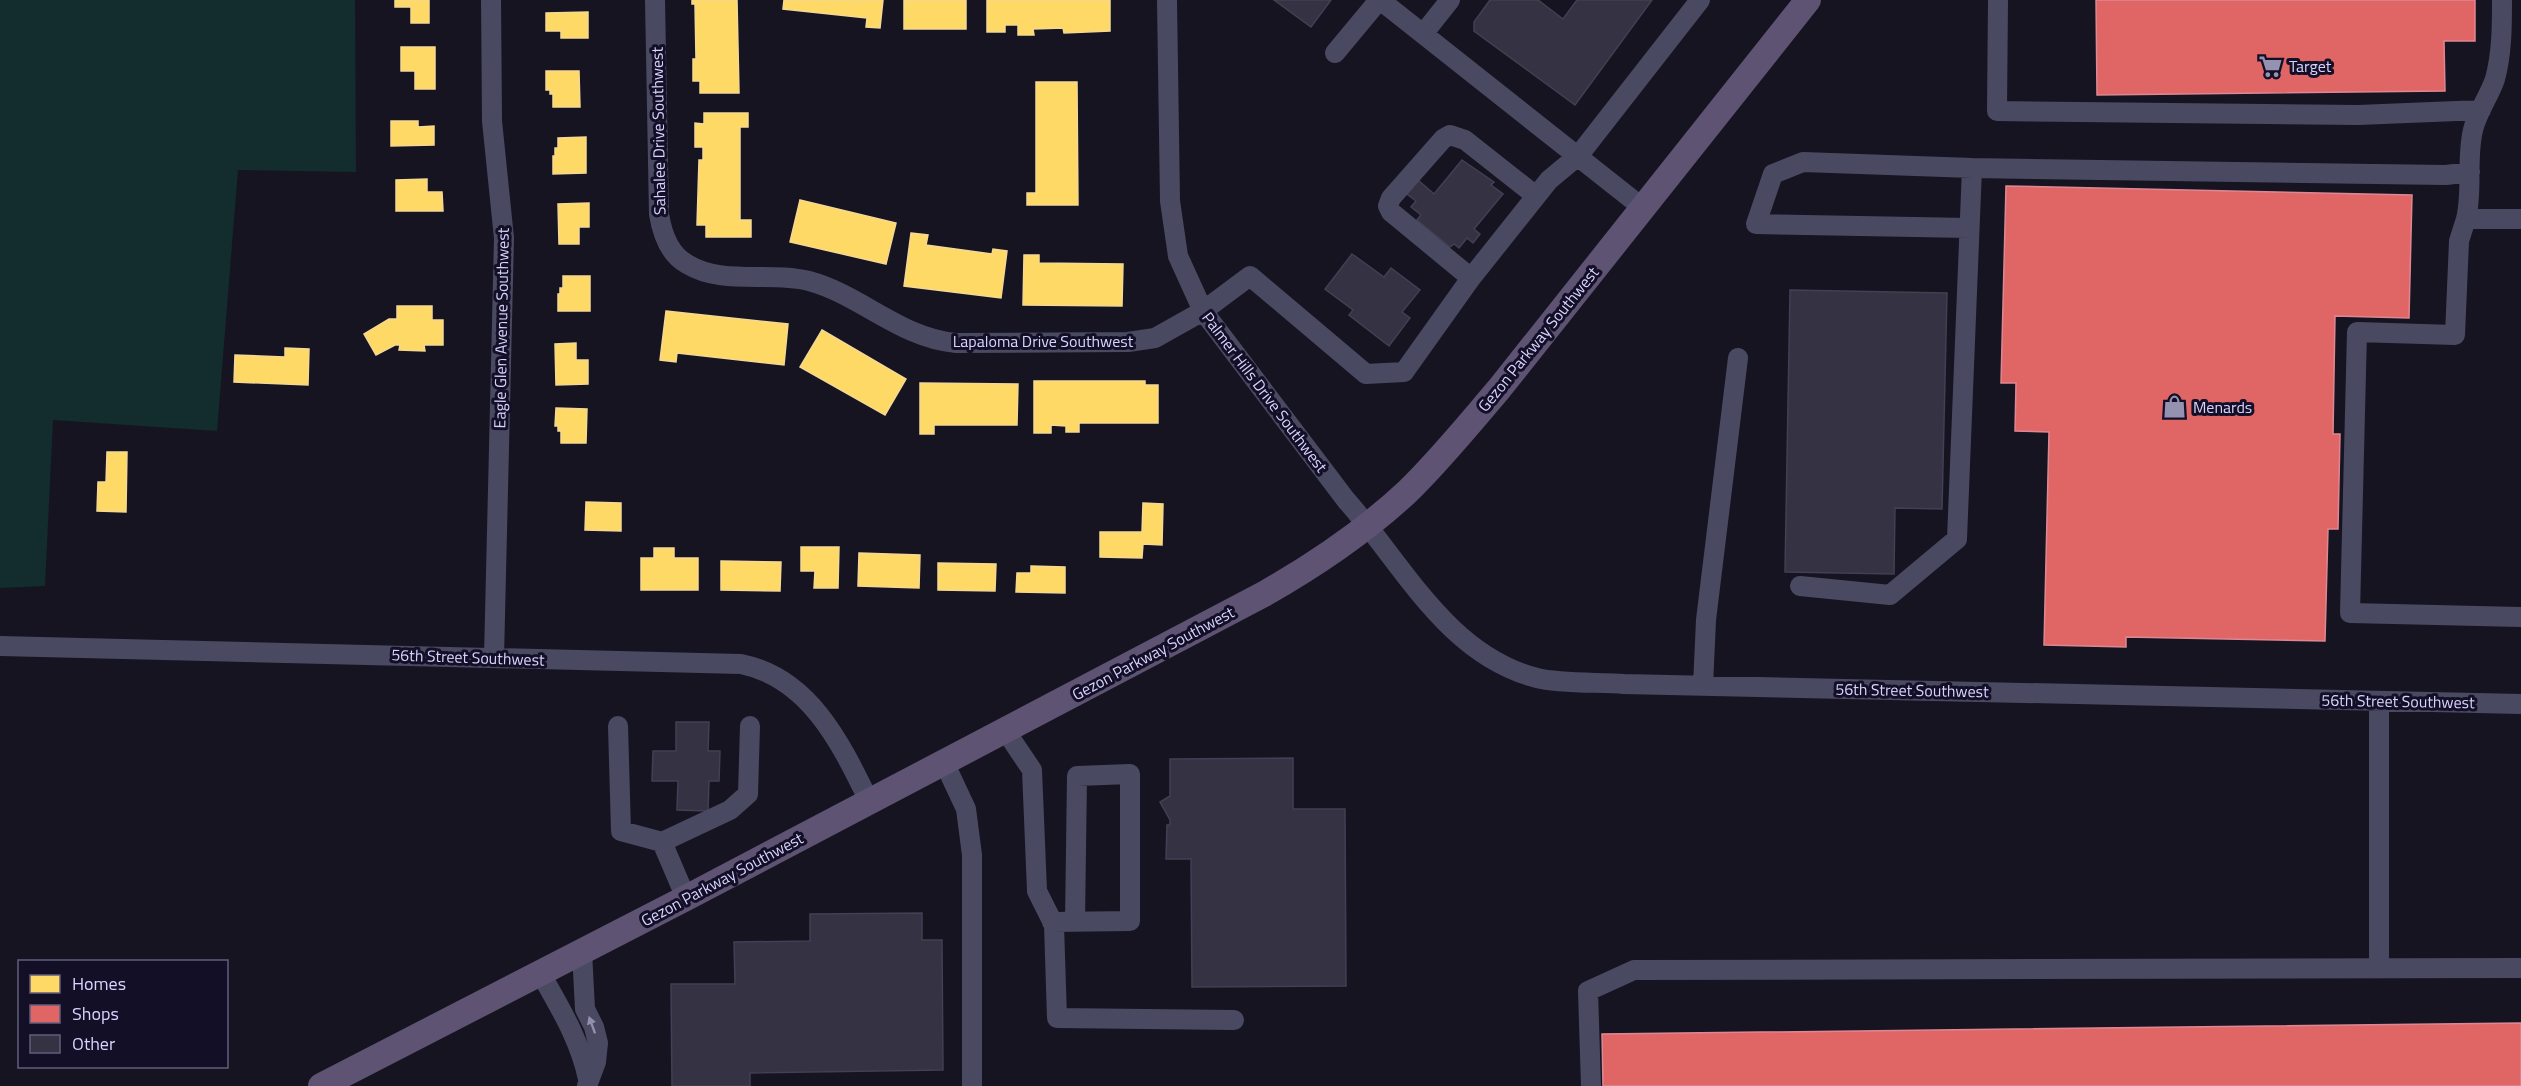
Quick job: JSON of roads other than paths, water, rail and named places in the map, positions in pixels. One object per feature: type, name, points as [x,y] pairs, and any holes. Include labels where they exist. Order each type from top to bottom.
[{"type":"main road","name":"Gezon Parkway Southwest","points":[[321,1086],[541,974],[1264,594],[1304,571],[1368,525],[1406,493],[1455,441],[1808,0]]},
{"type":"street","name":"Eagle Glen Avenue Southwest","points":[[491,0],[492,121],[504,238],[494,657]]},
{"type":"street","name":"Sahalee Drive Southwest","points":[[655,0],[657,203],[663,234],[678,257]]},
{"type":"street","name":"Palmer Hills Drive Southwest","points":[[1167,0],[1170,201],[1178,256],[1203,311],[1346,500],[1368,525]]},
{"type":"street","points":[[1335,53],[1380,0],[1579,155],[1643,208]]},
{"type":"street","points":[[1423,34],[1450,0]]},
{"type":"street","points":[[1536,196],[1465,140],[1450,135],[1443,139],[1391,198],[1388,206],[1391,212],[1471,278],[1549,180],[1579,155],[1700,0]]},
{"type":"street","points":[[1998,0],[1997,111],[2358,115],[2481,110]]},
{"type":"street","points":[[2502,0],[2500,56],[2494,79],[2473,130],[2469,203],[2459,241],[2455,335],[2357,332],[2350,613],[2521,617]]},
{"type":"street","points":[[1969,228],[1756,224],[1773,174],[1803,162],[1972,168],[2446,175],[2470,172]]},
{"type":"street","points":[[1800,586],[1890,595],[1957,539],[1972,168]]},
{"type":"street","points":[[2466,219],[2521,219]]},
{"type":"street","name":"Lapaloma Drive Southwest","points":[[678,257],[697,269],[717,275],[791,278],[816,283],[905,330],[946,342],[1155,338],[1203,311],[1250,276],[1366,374],[1404,372],[1471,278]]},
{"type":"street","points":[[1703,686],[1706,620],[1738,358]]},
{"type":"street","name":"56th Street Southwest","points":[[1368,525],[1429,604],[1455,633],[1509,669],[1539,679],[1703,686],[2521,704]]},
{"type":"street","name":"56th Street Southwest","points":[[0,646],[729,663],[754,667],[793,687],[814,707],[843,748],[869,801]]},
{"type":"street","points":[[2379,701],[2379,968]]},
{"type":"street","points":[[618,726],[621,831],[662,842],[730,810],[748,794],[750,726]]},
{"type":"street","points":[[1005,730],[1032,770],[1037,891],[1052,922],[1057,1018],[1234,1020]]},
{"type":"street","points":[[944,762],[966,809],[972,855],[972,1086]]},
{"type":"street","points":[[1052,922],[1130,921],[1130,774],[1077,776],[1075,921]]},
{"type":"street","points":[[662,842],[686,898]]},
{"type":"street","points":[[582,952],[585,1008],[594,1027],[598,1043],[596,1062],[588,1084]]},
{"type":"street","points":[[1591,1086],[1588,991],[1634,970],[2521,968]]},
{"type":"street","points":[[541,974],[583,1054],[588,1084]]},
{"type":"place","name":"Target","points":[[2271,66]]},
{"type":"place","name":"Menards","points":[[2175,407]]}]
